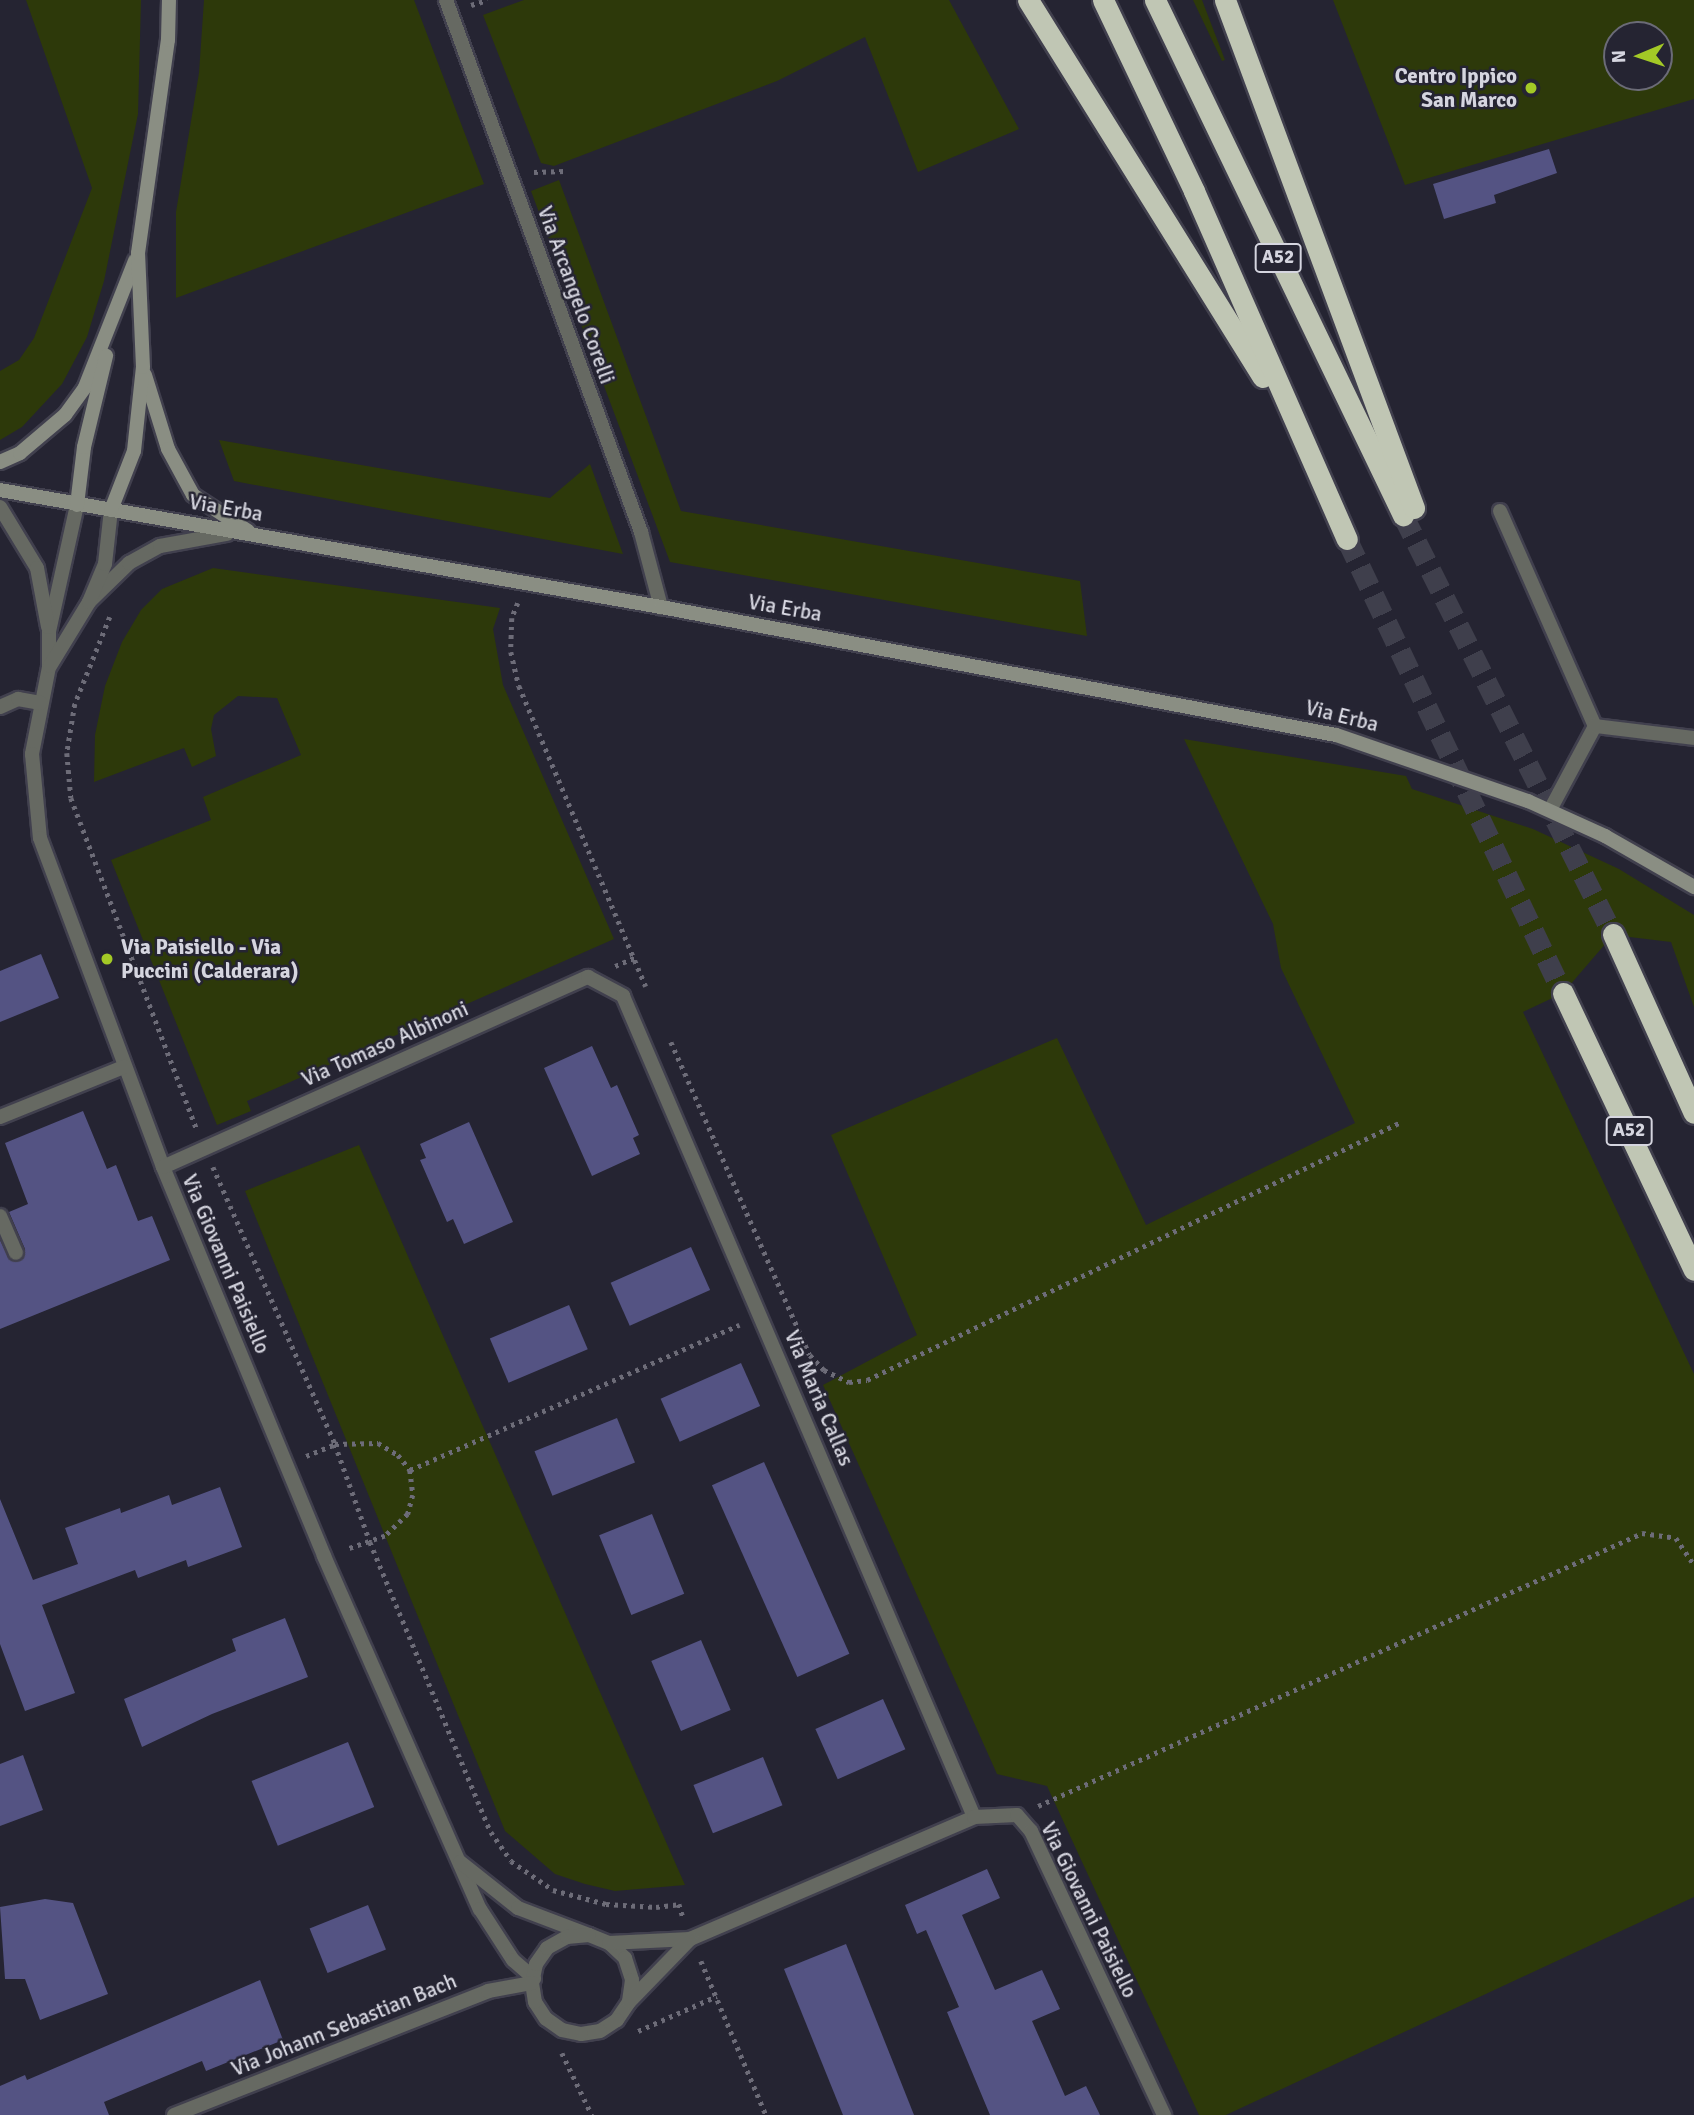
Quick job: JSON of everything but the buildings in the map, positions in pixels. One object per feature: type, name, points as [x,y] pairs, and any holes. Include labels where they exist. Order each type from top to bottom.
[{"type":"highway","name":"A52","points":[[1028,0],[1230,321],[1315,470]]},
{"type":"highway","name":"A52","points":[[1103,0],[1194,191],[1315,470],[1348,539]]},
{"type":"highway","name":"A52","points":[[1155,0],[1408,511],[1225,0]]},
{"type":"highway","points":[[1613,934],[1694,1113]]},
{"type":"highway","name":"A52","points":[[1563,993],[1694,1270]]},
{"type":"main road","points":[[111,510],[134,451],[143,367],[138,253],[168,40],[169,0]]},
{"type":"main road","points":[[0,462],[20,453],[65,415],[85,387],[112,327],[138,253]]},
{"type":"main road","points":[[77,505],[84,447],[112,327]]},
{"type":"main road","points":[[143,367],[161,430],[193,495],[253,534]]},
{"type":"main road","name":"Via Erba","points":[[0,490],[661,607],[1323,732],[1452,772],[1550,810],[1694,887]]},
{"type":"street","name":"Via Arcangelo Corelli","points":[[446,0],[640,532],[661,607]]},
{"type":"street","points":[[49,631],[77,505]]},
{"type":"street","points":[[0,507],[37,568],[49,631],[49,667]]},
{"type":"street","points":[[49,667],[89,601],[105,564],[111,510]]},
{"type":"street","points":[[1500,511],[1595,726]]},
{"type":"street","points":[[89,601],[129,562],[160,546],[210,534],[253,534]]},
{"type":"street","name":"Via Giovanni Paisiello","points":[[49,667],[32,754],[40,838],[124,1067],[324,1556],[457,1860],[480,1909],[513,1960],[533,1980]]},
{"type":"street","points":[[0,707],[18,699],[41,703]]},
{"type":"street","points":[[1595,726],[1694,738]]},
{"type":"street","points":[[1550,810],[1595,726]]},
{"type":"street","name":"Via Tomaso Albinoni","points":[[163,1167],[588,977],[623,996]]},
{"type":"street","name":"Via Maria Callas","points":[[623,996],[974,1817]]},
{"type":"street","points":[[0,1117],[124,1067]]},
{"type":"street","points":[[0,1216],[16,1254]]},
{"type":"street","name":"Via Giovanni Paisiello","points":[[609,1942],[690,1939],[974,1817],[1017,1815],[1031,1831],[1164,2115]]},
{"type":"street","name":"Via Giovanni Paisiello","points":[[457,1860],[518,1908],[589,1935]]},
{"type":"street","points":[[589,1935],[609,1942],[625,1958],[632,1980],[629,2002],[617,2020],[600,2031],[581,2034],[562,2030],[546,2019],[536,2002],[533,1980],[547,1948],[567,1937],[589,1935]]},
{"type":"street","name":"Via Giovanni Paisiello","points":[[629,2002],[690,1939]]},
{"type":"street","name":"Via Johann Sebastian Bach","points":[[174,2115],[488,1991],[533,1980]]},
{"type":"path","points":[[510,174],[565,171]]},
{"type":"path","points":[[526,583],[512,618],[511,652],[519,686],[650,995]]},
{"type":"path","points":[[115,608],[99,636],[75,704],[67,754],[71,798],[205,1148],[335,1444],[370,1542],[491,1832],[512,1861],[553,1890],[606,1904],[656,1907],[679,1904],[690,1939],[717,1996],[766,2115]]},
{"type":"path","points":[[667,1032],[810,1355],[824,1370],[849,1382],[867,1380],[1401,1122]]},
{"type":"path","points":[[410,1470],[760,1315]]},
{"type":"path","points":[[287,1464],[335,1444],[378,1443],[398,1455],[410,1470],[413,1495],[408,1514],[385,1536],[324,1556]]},
{"type":"path","points":[[1017,1815],[1642,1533],[1675,1538],[1694,1565]]},
{"type":"path","points":[[626,2037],[717,1996]]},
{"type":"path","points":[[567,2060],[578,2058]]},
{"type":"green space","points":[[26,0],[141,0],[138,114],[104,281],[87,337],[62,384],[22,427],[0,440],[0,371],[19,360],[34,338],[92,188]]},
{"type":"green space","points":[[204,0],[414,0],[484,184],[176,298],[176,212],[199,73]]},
{"type":"green space","points":[[524,0],[949,0],[1019,129],[918,172],[865,37],[777,81],[554,166],[541,163],[483,15]]},
{"type":"green space","points":[[1193,0],[1202,0],[1225,60],[1222,61]]},
{"type":"green space","name":"Centro Ippico San Marco","points":[[1333,0],[1694,0],[1694,99],[1405,185]]},
{"type":"green space","points":[[559,180],[681,511],[1080,581],[1087,636],[670,562],[531,191]]},
{"type":"green space","points":[[219,440],[550,498],[590,464],[623,554],[234,481]]},
{"type":"green space","points":[[213,568],[500,608],[493,629],[503,685],[614,939],[247,1101],[251,1111],[217,1125],[111,860],[211,820],[203,797],[301,755],[277,698],[238,696],[214,715],[211,729],[216,756],[192,767],[184,748],[94,782],[95,735],[105,686],[122,642],[141,610],[162,589]]},
{"type":"green space","points":[[1184,739],[1406,776],[1412,789],[1533,829],[1619,869],[1694,915],[1694,1007],[1671,942],[1613,935],[1563,993],[1523,1012],[1694,1374],[1694,1897],[1226,2115],[1199,2115],[1047,1786],[997,1774],[823,1385],[917,1335],[831,1135],[1057,1038],[1146,1225],[1355,1123],[1281,968],[1273,924]]},
{"type":"green space","points":[[359,1145],[685,1885],[615,1891],[585,1884],[555,1874],[505,1831],[245,1191]]},
{"type":"tunnel","points":[[1403,515],[1613,934]]},
{"type":"tunnel","points":[[1347,539],[1563,993]]},
{"type":"place","name":"Centro Ippico San Marco","points":[[1531,88]]},
{"type":"place","name":"Via Paisiello - Via Puccini (Calderara)","points":[[107,959]]}]
